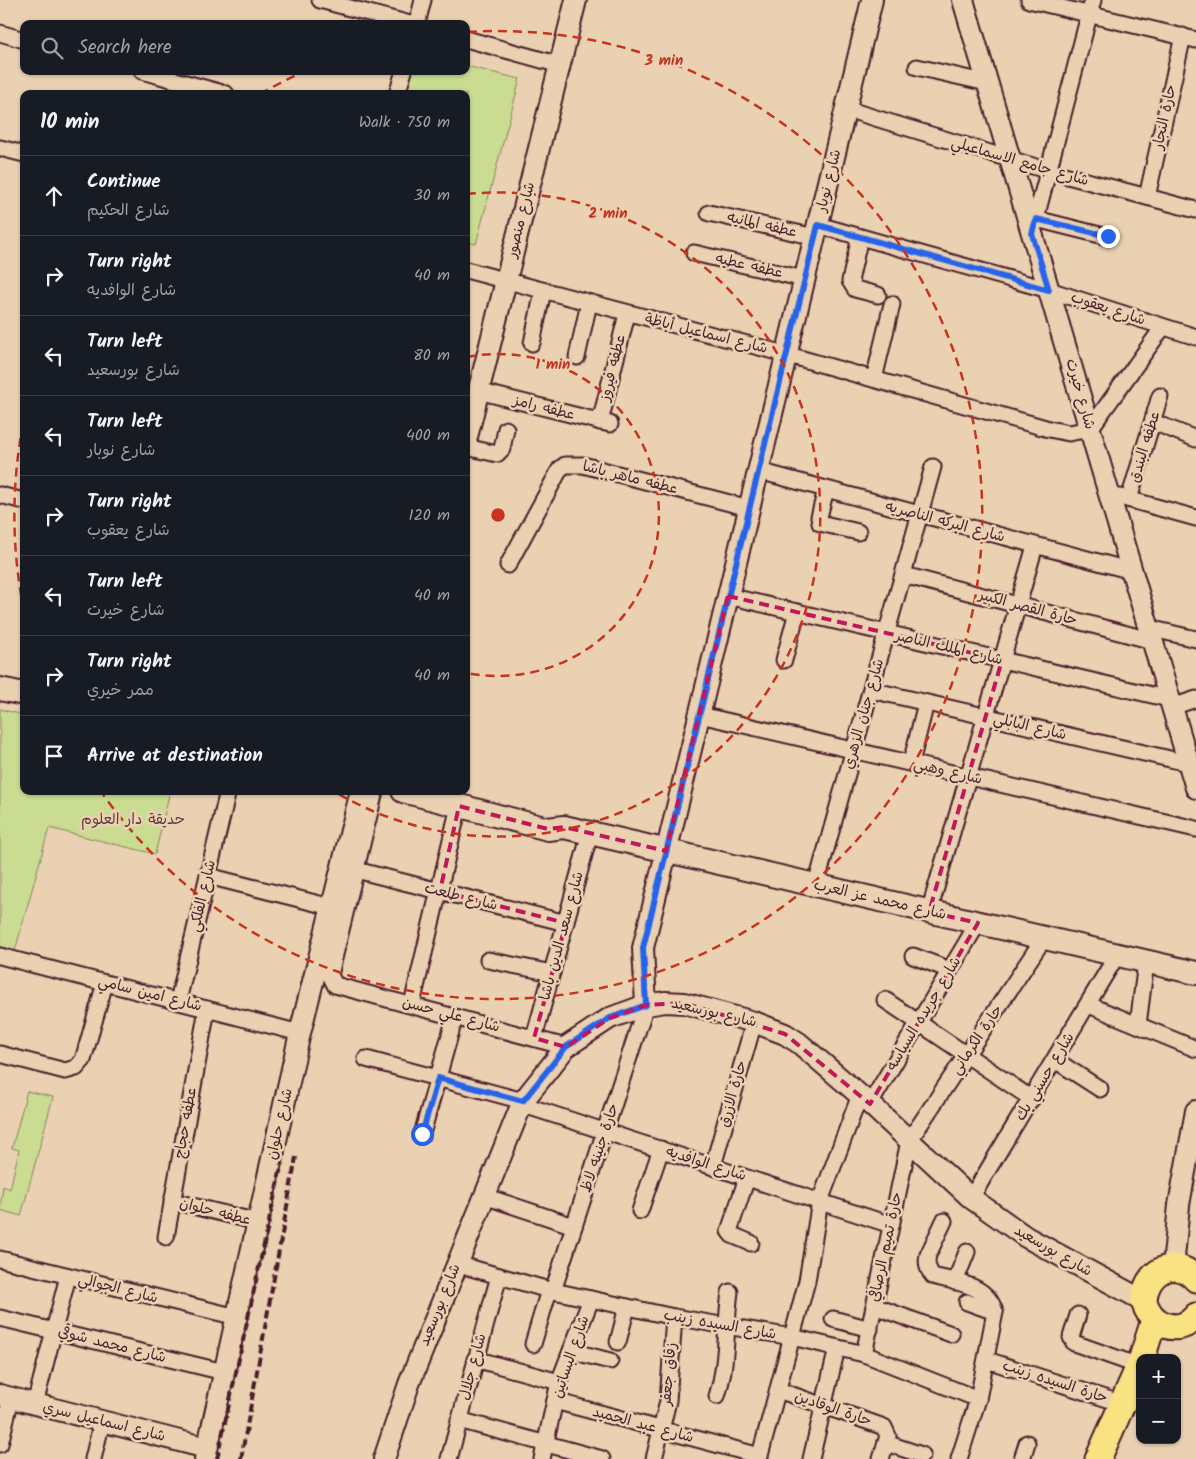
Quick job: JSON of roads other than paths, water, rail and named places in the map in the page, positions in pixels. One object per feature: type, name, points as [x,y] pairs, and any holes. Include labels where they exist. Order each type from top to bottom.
[{"type":"main road","points":[[0,689],[20,693]]},
{"type":"main road","name":"شارع محمد عز العرب","points":[[431,795],[547,815],[564,827],[1196,972]]},
{"type":"main road","points":[[1143,1354],[1149,1311],[1148,1282],[1154,1274],[1173,1268],[1188,1272],[1196,1279]]},
{"type":"main road","points":[[1149,1311],[1168,1327],[1192,1322]]},
{"type":"main road","points":[[1098,1459],[1136,1374]]},
{"type":"street","points":[[320,0],[395,20]]},
{"type":"street","points":[[418,20],[423,0]]},
{"type":"street","name":"شارع منصور","points":[[470,410],[472,394],[554,63],[564,0]]},
{"type":"street","name":"شارع منصور","points":[[554,63],[576,0]]},
{"type":"street","name":"شارع نوبار","points":[[646,1005],[643,948],[872,0]]},
{"type":"street","name":"شارع خيرت","points":[[963,0],[1010,160],[1034,227],[1049,290],[1170,703],[1192,764],[1196,788]]},
{"type":"street","points":[[1029,0],[1091,7],[1189,38]]},
{"type":"street","points":[[1091,7],[1034,227],[1108,236]]},
{"type":"street","points":[[0,33],[20,39]]},
{"type":"street","name":"حارة النجار","points":[[1147,198],[1189,38]]},
{"type":"street","points":[[470,40],[554,63]]},
{"type":"street","points":[[918,67],[987,83]]},
{"type":"street","points":[[157,75],[211,90]]},
{"type":"street","points":[[398,90],[403,75]]},
{"type":"street","name":"شارع جامع الاسماعيلي","points":[[846,108],[1010,160],[1196,210]]},
{"type":"street","points":[[0,148],[20,153]]},
{"type":"street","name":"عطفه المانيه","points":[[709,213],[817,231]]},
{"type":"street","name":"شارع يعقوب","points":[[817,231],[860,236],[1049,290],[1163,328],[1196,336]]},
{"type":"street","points":[[860,236],[850,282],[855,289],[878,295]]},
{"type":"street","name":"عطفه عطيه","points":[[694,253],[804,279]]},
{"type":"street","name":"شارع اسماعيل أباظة","points":[[470,271],[627,314],[786,354],[1059,432],[1069,433],[1090,429]]},
{"type":"street","points":[[532,343],[543,291]]},
{"type":"street","points":[[578,357],[590,303]]},
{"type":"street","points":[[874,379],[892,304]]},
{"type":"street","name":"عطفه فيروز","points":[[605,423],[627,314]]},
{"type":"street","points":[[1090,429],[1163,328]]},
{"type":"street","name":"عطفه رامز","points":[[472,394],[605,423]]},
{"type":"street","name":"عطفه البندق","points":[[1129,499],[1160,396]]},
{"type":"street","points":[[1153,422],[1196,439]]},
{"type":"street","points":[[470,448],[497,454],[502,449],[506,429]]},
{"type":"street","name":"عطفه ماهر باشا","points":[[508,565],[560,469],[565,465],[583,465],[749,508]]},
{"type":"street","name":"شارع جنان الزهري","points":[[816,885],[933,467]]},
{"type":"street","name":"شارع البركه الناصريه","points":[[759,471],[1132,571]]},
{"type":"street","points":[[826,490],[819,517],[820,523],[858,532]]},
{"type":"street","points":[[1109,494],[1196,518]]},
{"type":"street","points":[[0,495],[20,500]]},
{"type":"street","points":[[929,912],[1035,546]]},
{"type":"street","name":"حارة القصر الكبير","points":[[904,575],[1018,606],[1151,634],[1196,639]]},
{"type":"street","name":"شارع الملك الناصر","points":[[728,596],[1002,660],[1170,703]]},
{"type":"street","points":[[784,660],[796,612]]},
{"type":"street","name":"شارع البابلي","points":[[871,690],[1192,764]]},
{"type":"street","points":[[1170,703],[1196,699]]},
{"type":"street","points":[[911,763],[926,703]]},
{"type":"street","name":"شارع وهبي","points":[[700,715],[1196,829]]},
{"type":"street","name":"شارع الفلكي","points":[[178,1001],[227,795]]},
{"type":"street","name":"شارع حلوان","points":[[206,1454],[300,1033],[360,795]]},
{"type":"street","points":[[356,870],[374,795]]},
{"type":"street","points":[[412,1004],[440,891],[453,798]]},
{"type":"street","name":"شارع سعد الدين باشا","points":[[534,1038],[590,833]]},
{"type":"street","name":"شارع طلعت","points":[[356,870],[566,923]]},
{"type":"street","name":"شارع علي حسن","points":[[356,870],[330,975],[335,986],[412,1004],[566,1047]]},
{"type":"street","points":[[208,876],[331,907]]},
{"type":"street","name":"شارع جريده السياسه","points":[[760,1457],[807,1281],[820,1202],[865,1100],[919,1022],[978,923]]},
{"type":"street","name":"حارة الكرماني","points":[[909,1141],[1044,938]]},
{"type":"street","name":"شارع حسني بك","points":[[971,1198],[1118,955]]},
{"type":"street","name":"شارع امين سامي","points":[[0,956],[300,1033]]},
{"type":"street","points":[[913,956],[950,970]]},
{"type":"street","points":[[488,960],[552,973]]},
{"type":"street","points":[[1138,1025],[1146,962]]},
{"type":"street","points":[[0,1054],[65,1072],[76,1068],[83,1060],[105,982]]},
{"type":"street","points":[[885,1000],[1032,1099]]},
{"type":"street","name":"شارع بورسعيد","points":[[384,1459],[409,1384],[522,1102],[566,1047],[610,1018],[646,1005],[665,1002],[684,1003],[770,1027],[799,1043],[865,1100],[971,1198],[1026,1238],[1149,1311]]},
{"type":"street","name":"حارة جنينه لاظ","points":[[533,1344],[574,1226],[646,1005]]},
{"type":"street","points":[[1089,1005],[1196,1049]]},
{"type":"street","name":"عطفه حجاج","points":[[166,1237],[206,1009]]},
{"type":"street","points":[[422,1134],[455,1017]]},
{"type":"street","name":"حارة الازرق","points":[[712,1166],[754,1022]]},
{"type":"street","name":"شارع الوافديه","points":[[366,1059],[522,1102],[661,1150],[891,1225]]},
{"type":"street","points":[[1056,1060],[1100,1089]]},
{"type":"street","points":[[1173,1268],[1180,1205],[1193,1141],[1196,1111]]},
{"type":"street","name":"حارة تميم الرصافي","points":[[864,1354],[909,1141]]},
{"type":"street","points":[[640,1211],[661,1150]]},
{"type":"street","points":[[747,1178],[729,1231],[732,1236],[751,1243]]},
{"type":"street","points":[[484,1196],[574,1226]]},
{"type":"street","name":"عطفه حلوان","points":[[172,1201],[258,1222]]},
{"type":"street","points":[[944,1221],[928,1255],[927,1266],[933,1276],[985,1293],[992,1302],[995,1312],[987,1360],[964,1458]]},
{"type":"street","points":[[955,1282],[967,1252]]},
{"type":"street","name":"شارع الجوالي","points":[[0,1259],[237,1318]]},
{"type":"street","name":"شارع السيده زينب","points":[[457,1264],[551,1290],[674,1318],[792,1337],[864,1354],[978,1399]]},
{"type":"street","points":[[35,1404],[68,1276]]},
{"type":"street","name":"شارع جلال","points":[[450,1459],[498,1276]]},
{"type":"street","points":[[717,1396],[725,1367],[725,1326],[730,1292]]},
{"type":"street","name":"شارع البساتين","points":[[542,1459],[559,1382],[591,1299]]},
{"type":"street","points":[[967,1302],[995,1312]]},
{"type":"street","points":[[874,1306],[951,1334]]},
{"type":"street","points":[[618,1342],[627,1307]]},
{"type":"street","points":[[1078,1315],[1071,1337],[1074,1343],[1136,1364]]},
{"type":"street","name":"شارع محمد شوقي","points":[[0,1318],[224,1372]]},
{"type":"street","name":"زقاق جعفر","points":[[654,1459],[668,1402],[674,1318]]},
{"type":"street","points":[[833,1319],[870,1329]]},
{"type":"street","points":[[811,1459],[837,1348]]},
{"type":"street","points":[[571,1351],[610,1362]]},
{"type":"street","points":[[475,1360],[559,1382]]},
{"type":"street","name":"حارة السيده زينب","points":[[987,1360],[1123,1404]]},
{"type":"street","name":"حارة الوقادين","points":[[778,1390],[884,1427],[888,1436],[881,1459]]},
{"type":"street","points":[[0,1444],[6,1397]]},
{"type":"street","name":"شارع اسماعيل سري","points":[[6,1397],[102,1421],[206,1454]]},
{"type":"street","name":"شارع عبد الحميد","points":[[555,1402],[760,1457]]},
{"type":"street","points":[[460,1420],[602,1459]]},
{"type":"street","points":[[93,1459],[102,1421]]},
{"type":"street","points":[[1022,1459],[1027,1443]]},
{"type":"street","points":[[886,1444],[922,1455]]},
{"type":"railway","points":[[217,1459],[284,1153]]},
{"type":"railway","points":[[241,1459],[296,1157]]},
{"type":"park label","name":"حديقة دار العلوم","points":[[133,820]]}]
